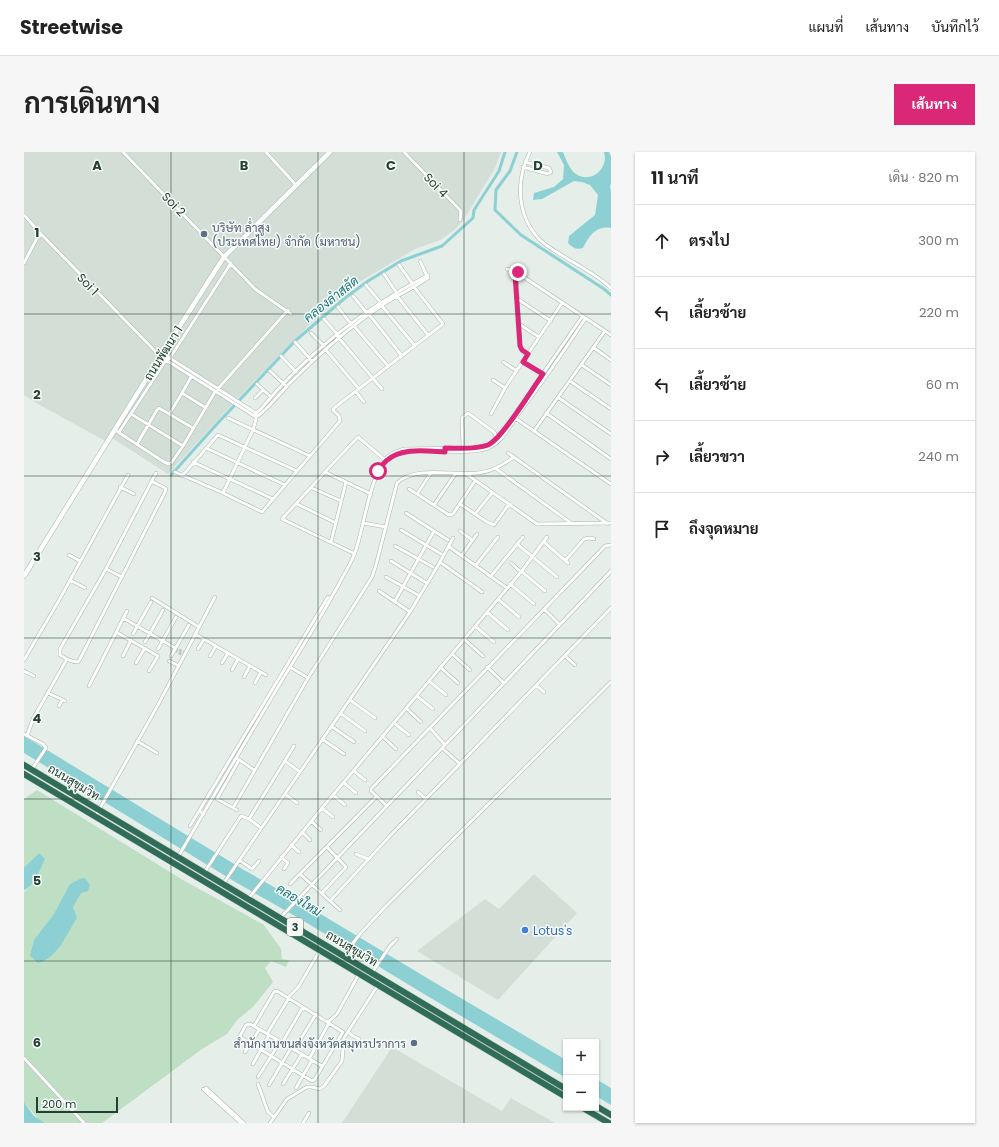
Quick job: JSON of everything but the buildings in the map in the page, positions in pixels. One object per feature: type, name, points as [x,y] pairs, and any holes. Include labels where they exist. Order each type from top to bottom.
[{"type":"highway","name":"ถนนสุขุมวิท","points":[[24,765],[100,807],[225,881],[248,899],[282,915],[563,1086]]},
{"type":"highway","name":"ถนนสุขุมวิท","points":[[24,774],[563,1095]]},
{"type":"highway","points":[[599,1108],[611,1115]]},
{"type":"highway","points":[[588,1111],[609,1123]]},
{"type":"main road","name":"ถนนพัฒนา 1","points":[[24,576],[117,431],[161,355],[224,256],[330,152]]},
{"type":"street","name":"Soi 2","points":[[123,152],[262,294],[279,307],[288,310]]},
{"type":"street","points":[[266,152],[296,185]]},
{"type":"street","name":"Soi 4","points":[[404,152],[462,211],[460,220]]},
{"type":"street","points":[[530,152],[523,167],[520,188],[521,202],[532,230],[554,251],[588,271],[611,288]]},
{"type":"street","points":[[523,167],[547,173],[551,172],[549,168],[525,162]]},
{"type":"street","name":"Soi 1","points":[[24,215],[155,351],[168,359]]},
{"type":"street","points":[[24,263],[37,238],[41,234]]},
{"type":"street","points":[[168,359],[191,377],[215,392],[255,415],[262,414],[296,372],[338,336],[367,314],[428,275],[420,261]]},
{"type":"street","points":[[231,262],[131,414],[117,431],[164,462],[169,464],[172,462],[215,392],[288,310],[291,314]]},
{"type":"street","points":[[175,472],[262,512],[340,421],[339,416],[333,410],[334,408],[442,325],[442,322],[413,285],[400,265]]},
{"type":"street","points":[[507,269],[516,272],[583,318],[611,335]]},
{"type":"street","points":[[516,272],[516,298],[520,348],[528,354]]},
{"type":"street","points":[[384,274],[397,294],[429,334]]},
{"type":"street","points":[[366,285],[415,346]]},
{"type":"street","points":[[352,296],[401,356]]},
{"type":"street","points":[[516,298],[550,321]]},
{"type":"street","points":[[491,414],[505,388],[562,303]]},
{"type":"street","points":[[338,307],[388,367]]},
{"type":"street","points":[[190,826],[272,694],[355,554],[378,471],[385,460],[396,454],[409,451],[476,450],[488,448],[498,442],[506,434],[543,374],[583,318]]},
{"type":"street","points":[[445,450],[487,445],[497,438],[516,418],[547,377],[583,318]]},
{"type":"street","points":[[324,319],[374,377],[382,389]]},
{"type":"street","points":[[519,324],[539,337]]},
{"type":"street","points":[[534,431],[559,398],[605,331]]},
{"type":"street","points":[[311,332],[359,389]]},
{"type":"street","points":[[295,342],[311,360]]},
{"type":"street","points":[[594,348],[611,360]]},
{"type":"street","points":[[281,356],[296,372]]},
{"type":"street","points":[[168,359],[218,389],[255,415]]},
{"type":"street","points":[[223,493],[253,430],[255,415],[311,360]]},
{"type":"street","points":[[503,362],[517,371]]},
{"type":"street","points":[[523,362],[547,377]]},
{"type":"street","points":[[582,365],[611,385]]},
{"type":"street","points":[[270,371],[285,386]]},
{"type":"street","points":[[170,413],[191,377]]},
{"type":"street","points":[[493,380],[505,388]]},
{"type":"street","points":[[570,381],[611,409]]},
{"type":"street","points":[[257,384],[271,398]]},
{"type":"street","points":[[255,398],[263,390]]},
{"type":"street","points":[[356,392],[364,402]]},
{"type":"street","points":[[182,393],[206,408]]},
{"type":"street","points":[[559,398],[611,434]]},
{"type":"street","points":[[137,444],[159,408],[170,413],[193,428]]},
{"type":"street","points":[[463,448],[462,418],[468,413],[494,432],[497,438]]},
{"type":"street","points":[[131,414],[183,446]]},
{"type":"street","points":[[546,414],[611,459]]},
{"type":"street","points":[[228,418],[310,456]]},
{"type":"street","points":[[516,418],[611,484]]},
{"type":"street","points":[[182,476],[218,435],[297,471]]},
{"type":"street","points":[[355,554],[282,519],[358,436],[385,460]]},
{"type":"street","points":[[206,448],[285,485]]},
{"type":"street","points":[[508,453],[610,524]]},
{"type":"street","points":[[233,808],[308,678],[372,577],[397,483],[410,475],[431,473],[477,473],[495,468],[514,457]]},
{"type":"street","points":[[193,462],[273,499]]},
{"type":"street","points":[[495,468],[572,524]]},
{"type":"street","points":[[325,472],[371,494]]},
{"type":"street","points":[[417,494],[431,473]]},
{"type":"street","points":[[434,505],[456,473]]},
{"type":"street","points":[[465,473],[537,524],[610,524]]},
{"type":"street","points":[[153,482],[166,489],[80,659],[78,662],[74,662],[67,659],[60,655],[60,649],[106,568],[156,474]]},
{"type":"street","points":[[24,660],[128,475]]},
{"type":"street","points":[[409,489],[450,515],[453,514],[475,481]]},
{"type":"street","points":[[331,542],[346,482]]},
{"type":"street","points":[[120,487],[134,494]]},
{"type":"street","points":[[312,488],[341,501]]},
{"type":"street","points":[[475,514],[492,493]]},
{"type":"street","points":[[297,504],[336,522]]},
{"type":"street","points":[[460,504],[494,525],[509,504]]},
{"type":"street","points":[[406,513],[448,540]]},
{"type":"street","points":[[364,523],[386,527]]},
{"type":"street","points":[[401,530],[441,554]]},
{"type":"street","points":[[395,601],[434,531]]},
{"type":"street","points":[[460,531],[472,540]]},
{"type":"street","points":[[462,555],[477,534]]},
{"type":"street","points":[[476,565],[498,537]]},
{"type":"street","points":[[491,576],[523,537]]},
{"type":"street","points":[[248,899],[311,821],[498,599],[547,537]]},
{"type":"street","points":[[225,881],[410,612],[453,538]]},
{"type":"street","points":[[544,542],[566,562],[584,539],[594,539]]},
{"type":"street","points":[[517,544],[557,577]]},
{"type":"street","points":[[387,806],[371,789],[605,546],[611,545]]},
{"type":"street","points":[[395,546],[433,568]]},
{"type":"street","points":[[448,546],[507,588]]},
{"type":"street","points":[[70,555],[80,561]]},
{"type":"street","points":[[391,561],[425,582]]},
{"type":"street","points":[[440,562],[482,592]]},
{"type":"street","points":[[511,563],[545,591]]},
{"type":"street","points":[[106,568],[122,577]]},
{"type":"street","points":[[282,915],[611,571]]},
{"type":"street","points":[[386,577],[418,595]]},
{"type":"street","points":[[70,580],[84,588]]},
{"type":"street","points":[[510,584],[534,604]]},
{"type":"street","points":[[379,591],[410,612]]},
{"type":"street","points":[[95,817],[179,666],[215,597]]},
{"type":"street","points":[[326,604],[328,597]]},
{"type":"street","points":[[498,599],[520,616]]},
{"type":"street","points":[[133,634],[152,600],[200,627]]},
{"type":"street","points":[[330,901],[368,859],[611,608]]},
{"type":"street","points":[[544,609],[560,625]]},
{"type":"street","points":[[145,642],[163,610]]},
{"type":"street","points":[[89,686],[127,611]]},
{"type":"street","points":[[487,612],[508,630]]},
{"type":"street","points":[[158,649],[176,617]]},
{"type":"street","points":[[123,618],[175,649]]},
{"type":"street","points":[[171,656],[189,624]]},
{"type":"street","points":[[475,626],[494,642]]},
{"type":"street","points":[[116,632],[158,656],[149,671]]},
{"type":"street","points":[[196,634],[266,675]]},
{"type":"street","points":[[198,649],[204,639]]},
{"type":"street","points":[[464,639],[483,656]]},
{"type":"street","points":[[123,656],[131,640]]},
{"type":"street","points":[[210,656],[216,646]]},
{"type":"street","points":[[136,663],[145,648]]},
{"type":"street","points":[[179,855],[204,814],[216,798],[272,694],[291,668],[299,649]]},
{"type":"street","points":[[222,663],[228,653]]},
{"type":"street","points":[[452,654],[470,670]]},
{"type":"street","points":[[565,656],[574,665]]},
{"type":"street","points":[[32,770],[46,748],[26,735],[33,719],[67,659]]},
{"type":"street","points":[[232,670],[238,659]]},
{"type":"street","points":[[169,661],[179,666]]},
{"type":"street","points":[[244,677],[250,666]]},
{"type":"street","points":[[440,667],[458,683]]},
{"type":"street","points":[[487,667],[504,683]]},
{"type":"street","points":[[291,668],[308,678]]},
{"type":"street","points":[[24,671],[34,676]]},
{"type":"street","points":[[255,683],[261,672]]},
{"type":"street","points":[[429,681],[446,695]]},
{"type":"street","points":[[345,953],[360,934],[611,682]]},
{"type":"street","points":[[536,685],[544,692]]},
{"type":"street","points":[[48,693],[63,701],[59,706]]},
{"type":"street","points":[[417,696],[433,709]]},
{"type":"street","points":[[350,700],[375,718]]},
{"type":"street","points":[[406,708],[421,722]]},
{"type":"street","points":[[340,713],[365,731]]},
{"type":"street","points":[[394,722],[409,735]]},
{"type":"street","points":[[331,726],[354,742]]},
{"type":"street","points":[[430,728],[460,764]]},
{"type":"street","points":[[245,736],[249,738]]},
{"type":"street","points":[[382,736],[396,748]]},
{"type":"street","points":[[322,739],[344,754]]},
{"type":"street","points":[[137,742],[157,753]]},
{"type":"street","points":[[249,819],[294,746]]},
{"type":"street","points":[[238,759],[254,770]]},
{"type":"street","points":[[216,798],[233,764],[238,759]]},
{"type":"street","points":[[284,761],[300,772]]},
{"type":"street","points":[[354,771],[365,780]]},
{"type":"street","points":[[344,782],[356,792]]},
{"type":"street","points":[[418,792],[426,799]]},
{"type":"street","points":[[285,794],[297,803]]},
{"type":"street","points":[[333,795],[345,805]]},
{"type":"street","points":[[290,884],[377,796]]},
{"type":"street","points":[[216,798],[237,810]]},
{"type":"street","points":[[322,808],[333,817]]},
{"type":"street","points":[[199,811],[204,814]]},
{"type":"street","points":[[206,870],[241,816],[249,819],[261,828]]},
{"type":"street","points":[[311,821],[321,830]]},
{"type":"street","points":[[302,832],[310,840]]},
{"type":"street","points":[[291,845],[299,852]]},
{"type":"street","points":[[322,893],[346,867],[327,847]]},
{"type":"street","points":[[356,854],[368,859]]},
{"type":"street","points":[[281,857],[288,863],[284,869]]},
{"type":"street","points":[[239,860],[252,869],[259,861]]},
{"type":"street","points":[[300,874],[340,910]]},
{"type":"street","points":[[373,970],[397,938]]},
{"type":"street","points":[[253,1064],[288,998],[299,986],[320,950]]},
{"type":"street","points":[[296,1088],[329,1023],[337,1014],[359,974]]},
{"type":"street","points":[[270,1123],[287,1099],[307,1087],[320,1089],[324,1086],[342,1061],[344,1038],[378,985]]},
{"type":"street","points":[[240,1037],[271,1057],[314,1081],[343,1032],[316,1014],[275,992],[254,1026]]},
{"type":"street","points":[[258,1077],[303,1007]]},
{"type":"street","points":[[294,1050],[316,1014]]},
{"type":"street","points":[[237,1041],[248,1024],[254,1026],[322,1066]]},
{"type":"street","points":[[246,1052],[259,1030]]},
{"type":"street","points":[[348,1032],[359,1039]]},
{"type":"street","points":[[269,1085],[281,1062],[291,1048]]},
{"type":"street","points":[[283,1084],[302,1054]]},
{"type":"street","points":[[24,1058],[84,1123]]},
{"type":"street","points":[[258,1084],[268,1112],[274,1117]]},
{"type":"street","points":[[241,1123],[205,1089],[244,1123]]},
{"type":"street","points":[[303,1123],[309,1113]]},
{"type":"shaded area","points":[[24,152],[501,152],[495,168],[463,221],[453,231],[440,240],[415,249],[361,281],[308,326],[238,398],[168,474],[112,438],[109,443],[24,395]]},
{"type":"shaded area","points":[[534,874],[577,913],[498,1000],[417,951],[485,899],[499,909]]},
{"type":"shaded area","points":[[392,1047],[502,1111],[511,1098],[555,1123],[342,1123]]},
{"type":"green space","points":[[37,790],[183,880],[264,925],[281,949],[282,959],[289,960],[286,967],[271,961],[265,968],[273,982],[253,1007],[237,1020],[227,1034],[202,1049],[102,1123],[42,1123],[24,1102],[24,892],[34,881],[45,859],[25,867],[24,866],[24,799]]},
{"type":"water","points":[[557,152],[563,152],[570,167],[576,174],[582,177],[593,176],[598,173],[604,164],[604,152],[609,152],[611,157],[611,228],[601,228],[594,232],[583,248],[575,248],[568,243],[569,236],[595,215],[598,195],[590,185],[574,181],[542,199],[533,200],[534,193],[554,187],[563,179],[564,165]]},
{"type":"water","points":[[24,736],[244,870],[563,1058],[563,1076],[302,920],[237,883],[24,753]]},
{"type":"water","points":[[39,853],[45,859],[34,881],[24,890],[24,866],[25,867]]},
{"type":"water","points":[[85,878],[90,885],[88,891],[81,893],[73,907],[77,918],[66,938],[56,951],[45,960],[38,963],[30,956],[34,940],[54,914],[70,884]]},
{"type":"water","points":[[599,1081],[611,1088],[611,1105],[599,1098]]},
{"type":"water","points":[[24,1102],[34,1116],[45,1123],[24,1123]]},
{"type":"waterway","name":"คลองลำสลัด","points":[[171,475],[295,341],[345,298],[368,281],[401,261],[442,246],[473,218],[474,210],[499,171],[505,152]]},
{"type":"waterway","points":[[517,152],[510,171],[496,190],[495,210],[521,235],[611,295]]},
{"type":"tunnel","points":[[175,648],[186,653]]},
{"type":"tunnel","points":[[175,650],[184,656]]},
{"type":"place","name":"บริษัท ล่ำสูง (ประเทศไทย) จำกัด (มหาชน)","points":[[204,234]]},
{"type":"place","name":"Lotus's","points":[[525,930]]},
{"type":"place","name":"สำนักงานขนส่งจังหวัดสมุทรปราการ","points":[[414,1043]]},
{"type":"route","points":[[378,471],[386,461],[396,454],[409,451],[445,452],[445,448],[474,448],[487,445],[500,436],[543,374],[523,362],[528,354],[520,348],[515,274],[518,272]]},
{"type":"water label","name":"คลองใหม่","points":[[299,900]]}]
